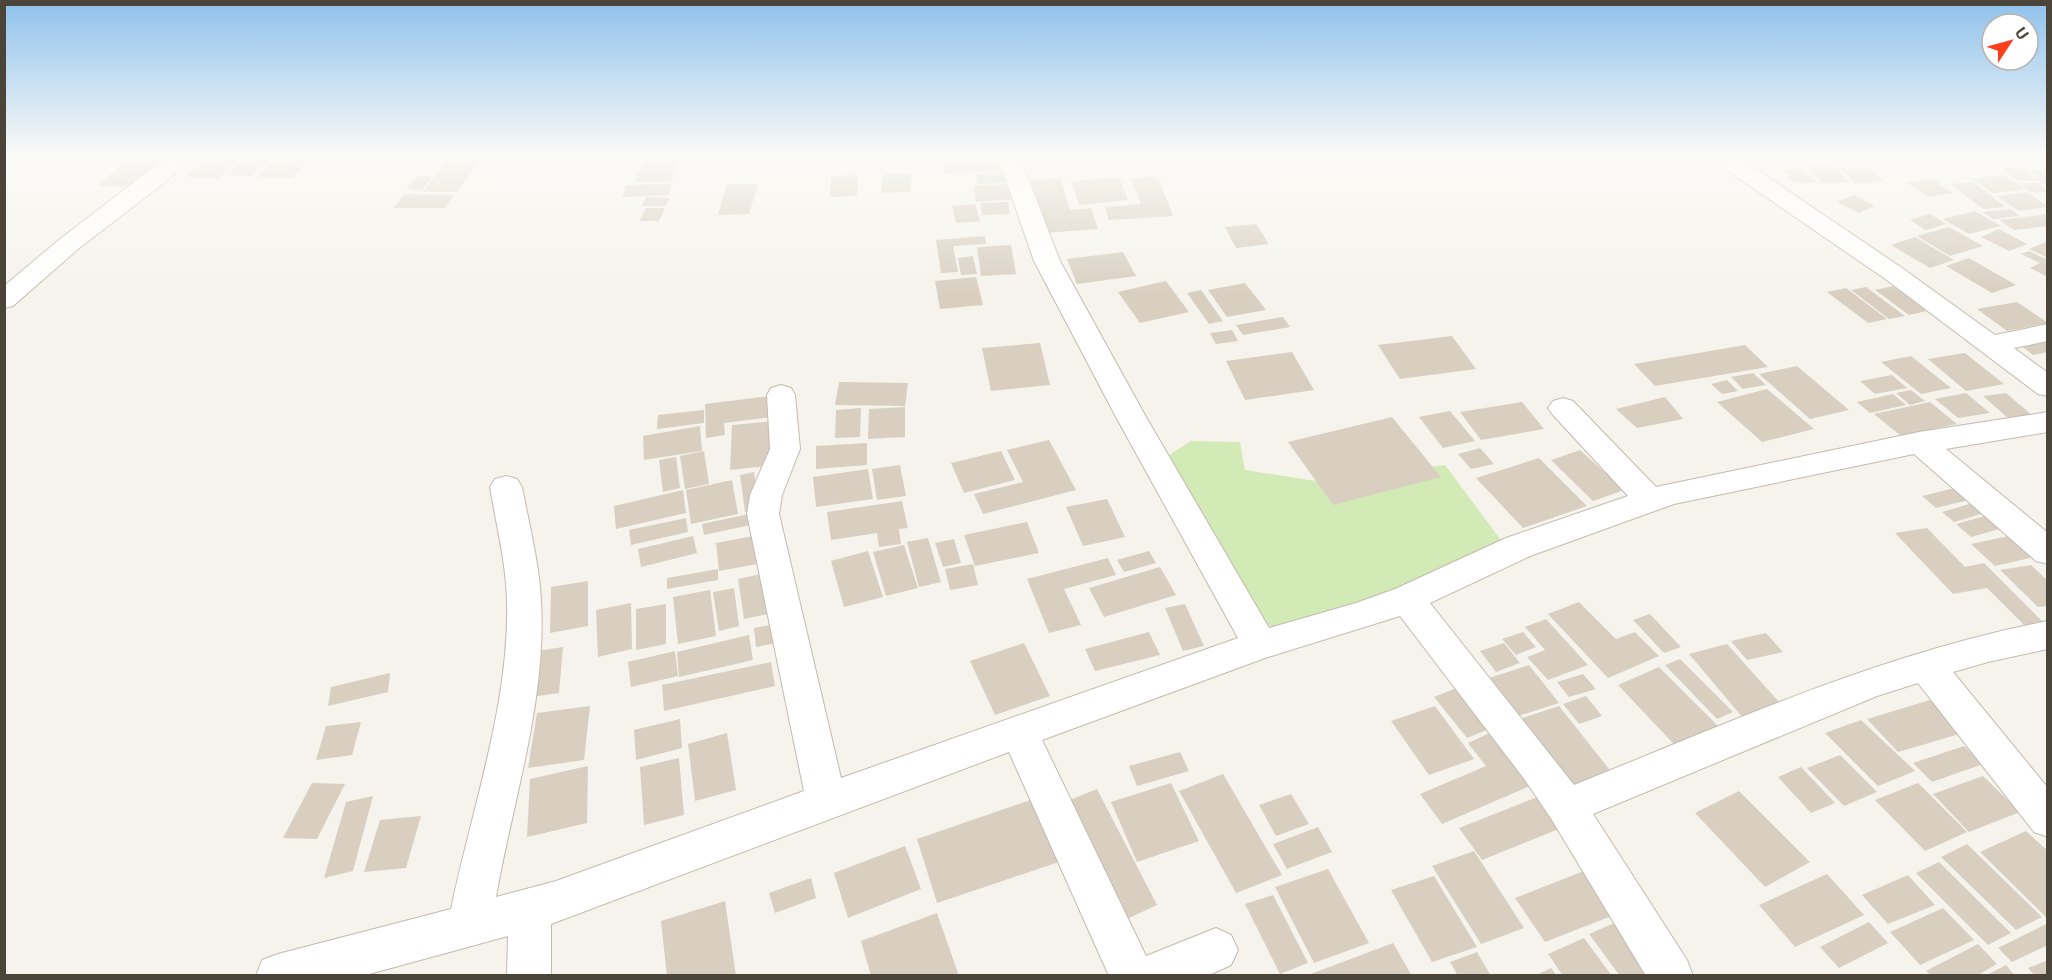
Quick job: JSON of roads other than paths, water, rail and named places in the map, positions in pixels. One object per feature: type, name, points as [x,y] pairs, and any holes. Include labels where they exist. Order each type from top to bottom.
[{"type":"street","points":[[4,300],[69,243],[123,203]]},
{"type":"street","points":[[1026,203],[1047,261],[1131,417],[1260,645]]},
{"type":"street","points":[[1790,203],[1893,273],[2048,387]]},
{"type":"street","points":[[1989,345],[2048,332]]},
{"type":"street","points":[[781,394],[785,449],[766,495],[763,513],[826,801]]},
{"type":"street","points":[[1563,408],[1651,501]]},
{"type":"street","points":[[278,975],[556,902],[826,801],[1260,645],[1407,599],[1518,547],[1670,494],[1920,442],[2048,422]]},
{"type":"street","points":[[1920,442],[2048,552]]},
{"type":"street","points":[[469,925],[516,705],[522,646],[524,599],[506,487]]},
{"type":"street","points":[[1407,599],[1539,768],[1671,975]]},
{"type":"street","points":[[1566,807],[1869,683],[1988,647],[2048,635]]},
{"type":"street","points":[[1925,665],[2048,819]]},
{"type":"street","points":[[1019,732],[1132,975]]},
{"type":"street","points":[[528,975],[530,909]]},
{"type":"street","points":[[1150,975],[1216,950]]}]
